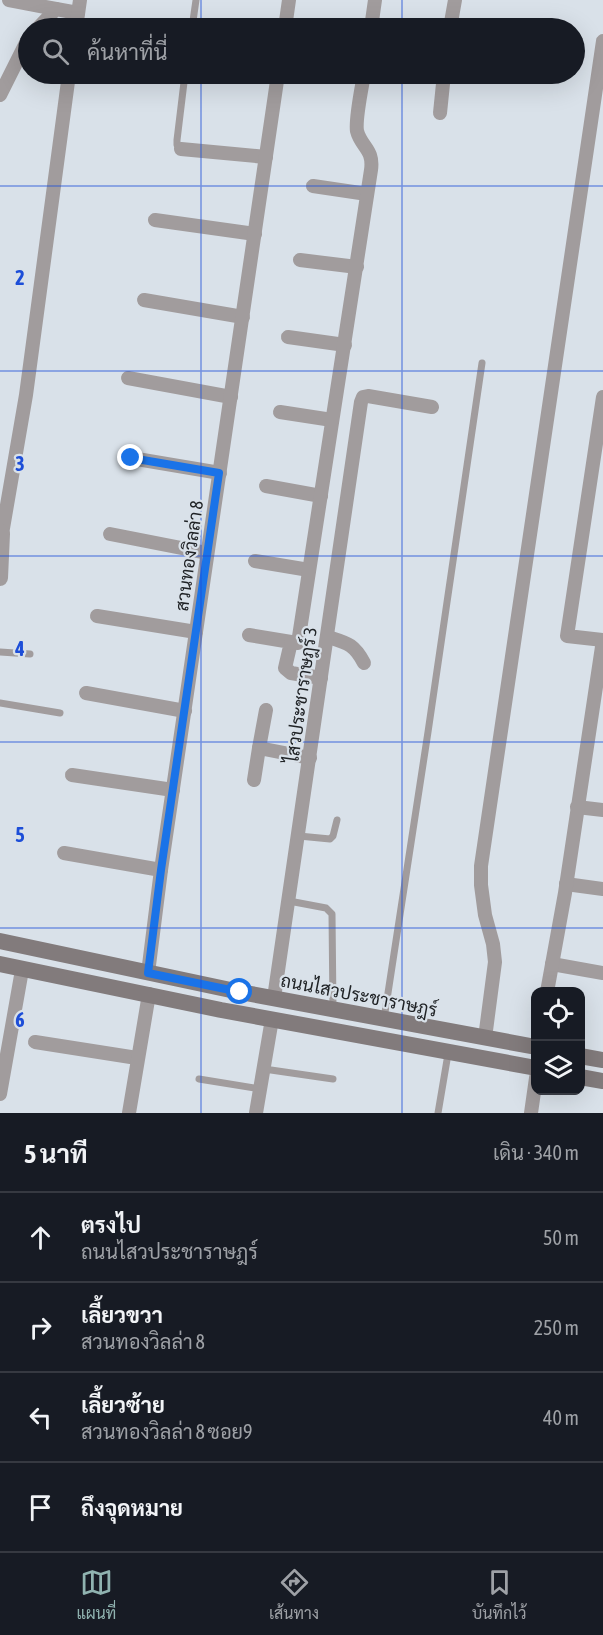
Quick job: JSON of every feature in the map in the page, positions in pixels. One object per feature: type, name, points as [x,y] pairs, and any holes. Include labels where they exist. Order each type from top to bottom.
[{"type":"main road","name":"ถนนไสวประชาราษฎร์","points":[[1,945],[531,1046]]},
{"type":"main road","points":[[0,964],[272,1019],[531,1067]]},
{"type":"main road","points":[[585,1057],[603,1060]]},
{"type":"main road","points":[[585,1078],[603,1081]]},
{"type":"street","points":[[9,0],[56,9],[79,6]]},
{"type":"street","points":[[286,18],[289,0]]},
{"type":"street","points":[[372,18],[375,0]]},
{"type":"street","points":[[452,18],[455,0]]},
{"type":"street","points":[[47,18],[56,9]]},
{"type":"street","points":[[484,1038],[495,962],[485,915],[481,866],[603,41]]},
{"type":"street","points":[[0,94],[18,59]]},
{"type":"street","points":[[0,578],[1,532],[26,395],[68,84]]},
{"type":"street","name":"สวนทองวิลล่า 8","points":[[148,973],[184,711],[277,84]]},
{"type":"street","points":[[249,635],[298,643],[372,161],[369,150],[356,129],[363,84]]},
{"type":"street","points":[[440,113],[443,84]]},
{"type":"street","points":[[181,149],[266,157]]},
{"type":"street","points":[[313,186],[367,194]]},
{"type":"street","points":[[155,220],[255,234]]},
{"type":"street","points":[[300,260],[357,267]]},
{"type":"street","points":[[144,300],[243,317]]},
{"type":"street","points":[[288,337],[345,345]]},
{"type":"street","points":[[128,378],[231,397]]},
{"type":"street","name":"ไสวประชาราษฎร์ 3","points":[[274,998],[363,396],[432,407]]},
{"type":"street","points":[[548,987],[577,807],[596,724],[603,640],[567,636],[597,476],[603,397]]},
{"type":"street","points":[[280,412],[332,420]]},
{"type":"street","points":[[131,458],[219,473]]},
{"type":"street","points":[[266,486],[321,496]]},
{"type":"street","points":[[110,534],[207,553]]},
{"type":"street","points":[[255,561],[309,570]]},
{"type":"street","points":[[97,616],[196,632]]},
{"type":"street","points":[[328,637],[353,646],[358,650],[364,663]]},
{"type":"street","points":[[291,642],[285,668],[291,673],[321,678]]},
{"type":"street","points":[[86,693],[184,711]]},
{"type":"street","points":[[254,780],[266,710]]},
{"type":"street","points":[[260,748],[310,758]]},
{"type":"street","points":[[72,775],[173,790]]},
{"type":"street","points":[[577,807],[603,810]]},
{"type":"street","points":[[64,853],[161,870]]},
{"type":"street","points":[[566,884],[603,889]]},
{"type":"street","points":[[552,964],[603,973]]},
{"type":"street","points":[[0,1094],[22,970]]},
{"type":"street","points":[[129,1113],[149,994]]},
{"type":"street","points":[[256,1113],[272,1019]]},
{"type":"street","points":[[35,1042],[137,1058]]},
{"type":"street","points":[[531,1113],[534,1095]]},
{"type":"lane","points":[[193,18],[196,0]]},
{"type":"lane","points":[[181,149],[177,146],[177,140],[184,84]]},
{"type":"lane","points":[[384,1019],[482,363]]},
{"type":"lane","points":[[0,652],[30,654]]},
{"type":"lane","points":[[0,703],[60,713]]},
{"type":"lane","points":[[299,836],[330,839],[337,820]]},
{"type":"lane","points":[[290,901],[326,908],[332,914],[333,1010]]},
{"type":"lane","points":[[438,1113],[449,1051]]},
{"type":"lane","points":[[264,1070],[333,1078]]},
{"type":"lane","points":[[199,1079],[261,1089]]},
{"type":"route","points":[[131,458],[219,473],[148,973],[240,992]]}]
